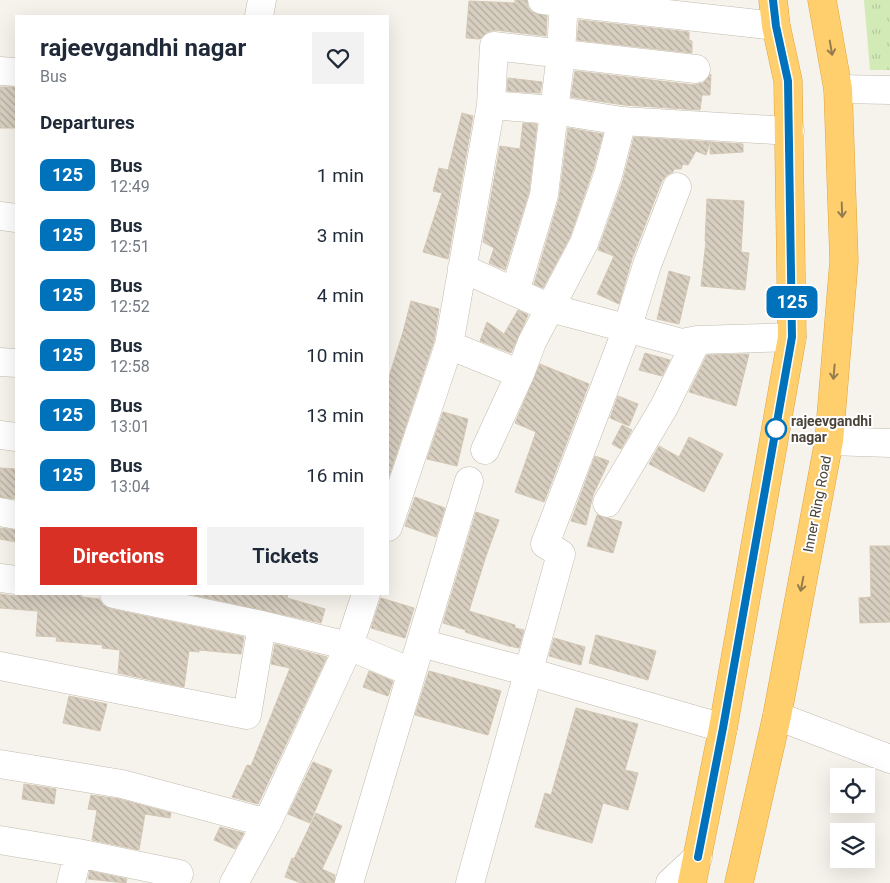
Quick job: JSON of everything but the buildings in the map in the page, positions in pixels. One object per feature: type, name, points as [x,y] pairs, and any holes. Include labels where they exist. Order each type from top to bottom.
[{"type":"highway","name":"Inner Ring Road","points":[[739,883],[777,716],[829,441],[844,261],[838,89],[822,0]]},
{"type":"highway","points":[[692,883],[723,728],[792,337],[788,81],[774,13]]},
{"type":"street","points":[[259,15],[262,0]]},
{"type":"street","points":[[516,292],[544,195],[561,53],[557,1],[774,13]]},
{"type":"street","points":[[389,524],[449,345],[492,105],[494,46],[696,69]]},
{"type":"street","points":[[0,71],[15,72]]},
{"type":"street","points":[[838,89],[890,90]]},
{"type":"street","points":[[492,105],[553,110],[622,122],[790,131]]},
{"type":"street","points":[[485,450],[520,374],[532,342],[584,243],[608,175],[622,122]]},
{"type":"street","points":[[470,883],[530,672],[561,554],[545,544],[627,329],[647,265],[677,187]]},
{"type":"street","points":[[0,216],[15,218]]},
{"type":"street","points":[[462,268],[550,308],[682,343],[697,340],[792,337]]},
{"type":"street","points":[[607,503],[664,408],[697,340]]},
{"type":"street","points":[[449,345],[520,374]]},
{"type":"street","points":[[0,362],[15,363]]},
{"type":"street","points":[[0,435],[15,437]]},
{"type":"street","points":[[829,441],[890,443]]},
{"type":"street","points":[[349,883],[469,481]]},
{"type":"street","points":[[0,512],[15,515]]},
{"type":"street","points":[[0,578],[15,580]]},
{"type":"street","points":[[119,595],[262,625],[349,646],[411,672]]},
{"type":"street","points":[[234,883],[267,823],[349,646],[366,595]]},
{"type":"street","points":[[0,666],[247,715],[262,625]]},
{"type":"street","points":[[421,643],[530,672],[723,728]]},
{"type":"street","points":[[777,716],[890,759]]},
{"type":"street","points":[[0,764],[122,784],[267,823]]},
{"type":"street","points":[[0,840],[78,852],[134,874],[179,874]]},
{"type":"street","points":[[71,883],[78,852]]},
{"type":"street","points":[[670,883],[698,857]]},
{"type":"green space","points":[[864,0],[890,0],[890,70],[870,70]]},
{"type":"bus line","name":"125","points":[[698,857],[723,728],[792,337],[788,81],[776,26],[773,0]]},
{"type":"place","name":"rajeevgandhi nagar","points":[[776,429]]}]
